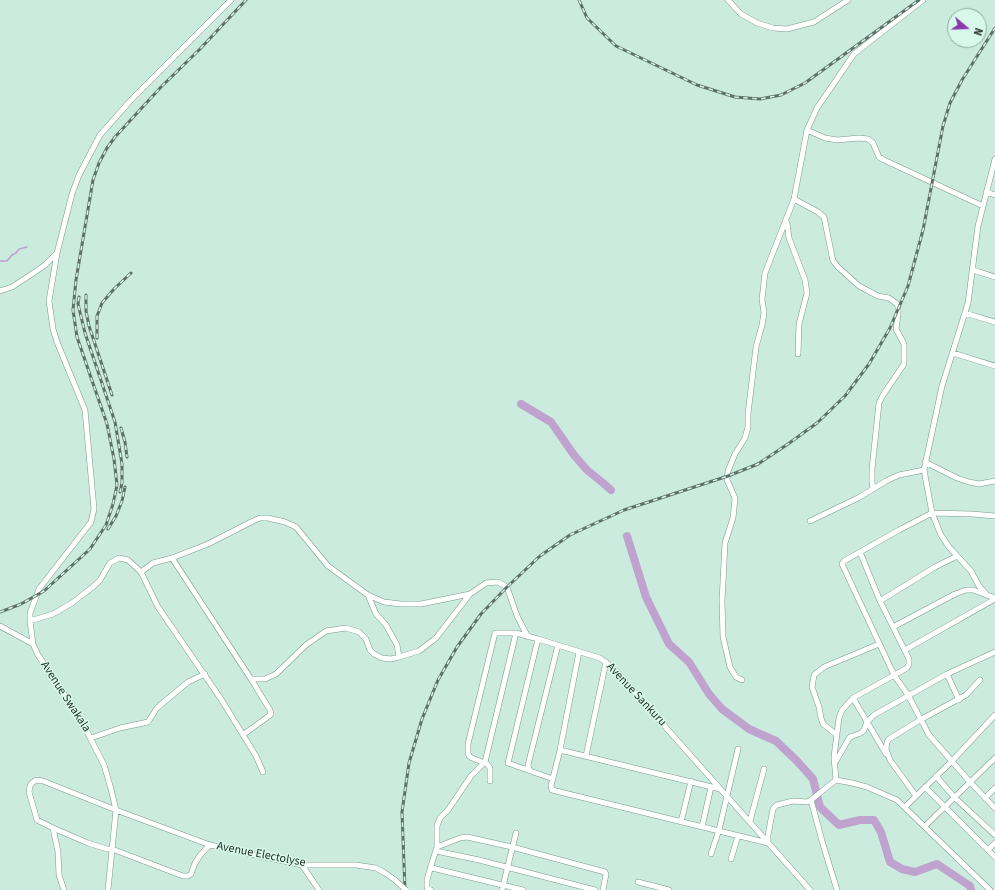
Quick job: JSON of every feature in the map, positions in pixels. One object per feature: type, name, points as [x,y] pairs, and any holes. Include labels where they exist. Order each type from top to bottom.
[{"type":"street","points":[[33,644],[30,613],[39,589],[91,522],[94,509],[85,410],[57,342],[49,301],[57,253],[75,188],[79,175],[100,135],[131,100],[231,0]]},
{"type":"street","points":[[728,0],[741,14],[757,23],[773,28],[787,29],[814,22],[848,0]]},
{"type":"street","points":[[742,680],[736,677],[730,667],[723,637],[722,601],[725,543],[732,518],[735,498],[727,480],[735,454],[745,438],[748,427],[748,414],[756,347],[764,313],[762,299],[765,273],[794,199],[807,130],[817,108],[854,54],[923,0]]},
{"type":"street","points":[[807,130],[825,138],[837,140],[859,138],[868,139],[874,143],[879,157],[889,163],[983,206]]},
{"type":"street","points":[[987,595],[979,586],[971,571],[949,547],[941,535],[932,513],[924,470],[942,386],[965,313],[971,288],[975,247],[986,192],[995,159]]},
{"type":"street","points":[[986,192],[995,195]]},
{"type":"street","points":[[794,199],[818,212],[824,217],[833,261],[838,267],[859,286],[878,296],[889,298],[897,304],[898,307],[896,329],[904,344],[904,364],[879,403],[872,469],[873,489]]},
{"type":"street","points":[[786,222],[789,238],[805,280],[807,293],[799,324],[798,354]]},
{"type":"street","points":[[0,291],[12,287],[29,276],[45,265],[57,253]]},
{"type":"street","points":[[973,270],[995,277]]},
{"type":"street","points":[[965,313],[995,322]]},
{"type":"street","points":[[953,353],[995,366]]},
{"type":"street","points":[[925,462],[956,478],[970,482],[979,484],[995,480]]},
{"type":"street","points":[[810,521],[858,498],[899,475],[924,470]]},
{"type":"street","points":[[995,516],[932,513],[844,561],[842,564],[894,675],[908,695],[929,735],[995,808]]},
{"type":"street","points":[[140,572],[153,563],[172,558],[208,544],[260,518],[268,518],[285,522],[296,527],[328,566],[368,595],[384,602],[421,604],[470,594]]},
{"type":"street","points":[[836,780],[834,772],[837,735],[839,718],[842,710],[853,698],[907,668],[909,658],[880,601],[860,552]]},
{"type":"street","points":[[880,601],[935,567],[957,556]]},
{"type":"street","points":[[30,621],[53,614],[72,603],[100,580],[110,563],[119,558],[128,560],[140,572],[158,607],[244,734],[263,772]]},
{"type":"street","points":[[172,558],[252,679],[271,714],[244,734]]},
{"type":"street","points":[[252,679],[265,679],[276,674],[287,662],[326,631],[346,628],[359,632],[366,639],[370,650],[382,658],[391,659],[419,651],[436,638],[470,594],[486,583],[498,582],[507,587],[517,616],[528,637]]},
{"type":"street","points":[[893,627],[955,594],[966,590],[973,590],[995,599]]},
{"type":"street","points":[[368,595],[376,614],[386,625],[396,645],[399,657]]},
{"type":"street","points":[[905,650],[995,599]]},
{"type":"street","points":[[0,626],[33,644]]},
{"type":"street","name":"Avenue Sankuru","points":[[485,762],[469,756],[468,744],[493,635],[495,633],[516,633],[600,658],[614,669],[810,890]]},
{"type":"street","points":[[431,890],[427,888],[427,880],[432,858],[437,849],[436,826],[440,818],[448,810],[471,776],[485,762],[516,633]]},
{"type":"street","points":[[538,639],[508,763],[553,779]]},
{"type":"street","name":"Avenue Swakala","points":[[33,644],[47,670],[79,716],[104,765],[116,810],[108,890]]},
{"type":"street","points":[[837,735],[823,724],[812,687],[814,675],[824,668],[879,644]]},
{"type":"street","points":[[528,770],[558,645]]},
{"type":"street","points":[[579,652],[560,750],[551,786],[552,790],[768,843],[768,835],[774,807],[793,801],[807,802],[836,780]]},
{"type":"street","points":[[834,772],[838,756],[850,737],[861,734],[867,722],[874,715],[947,674],[995,652]]},
{"type":"street","points":[[586,756],[606,662]]},
{"type":"street","points":[[91,738],[120,728],[148,722],[157,708],[164,702],[188,682],[204,674]]},
{"type":"street","points":[[947,674],[958,700]]},
{"type":"street","points":[[890,760],[886,745],[889,739],[920,720],[958,700],[970,692],[980,680]]},
{"type":"street","points":[[853,698],[890,760],[916,796]]},
{"type":"street","points":[[905,807],[952,761],[995,714]]},
{"type":"street","points":[[712,854],[738,749]]},
{"type":"street","points":[[560,750],[692,781],[722,790]]},
{"type":"street","points":[[925,826],[995,758]]},
{"type":"street","points":[[485,762],[490,768],[490,780]]},
{"type":"street","points":[[750,821],[764,769]]},
{"type":"street","points":[[936,776],[954,797],[995,835]]},
{"type":"street","name":"Avenue Electolyse","points":[[53,828],[37,820],[34,814],[29,792],[32,783],[36,780],[43,781],[210,846],[302,865],[376,868],[395,880],[406,890]]},
{"type":"street","points":[[836,780],[867,787],[891,797],[905,807],[990,890],[995,884]]},
{"type":"street","points":[[682,822],[692,781]]},
{"type":"street","points":[[702,827],[711,787]]},
{"type":"street","points":[[925,787],[995,857]]},
{"type":"street","points":[[985,798],[995,788]]},
{"type":"street","points":[[811,800],[822,841],[838,890]]},
{"type":"street","points":[[53,828],[100,847],[112,849],[183,876],[188,876],[191,874],[195,863],[201,854],[210,846]]},
{"type":"street","points":[[53,828],[58,852],[59,875],[64,890]]},
{"type":"street","points":[[502,888],[516,833]]},
{"type":"street","points":[[732,859],[738,836]]},
{"type":"street","points":[[437,849],[460,838],[467,837],[512,847],[605,872],[606,874],[603,890]]},
{"type":"street","points":[[988,850],[995,843]]},
{"type":"street","points":[[437,849],[595,890]]},
{"type":"street","points":[[302,865],[319,890]]},
{"type":"street","points":[[430,869],[432,868],[502,888],[523,890]]},
{"type":"street","points":[[638,882],[669,890]]},
{"type":"waterway","points":[[0,261],[7,261],[19,249],[27,247]]},
{"type":"waterway","points":[[521,404],[551,422],[574,455],[587,470],[611,490]]},
{"type":"waterway","points":[[627,536],[646,597],[669,644],[689,662],[709,694],[722,709],[749,729],[776,741],[797,761],[813,779],[820,807],[839,825],[860,820],[874,820],[881,832],[890,862],[902,869],[915,872],[937,864],[970,886],[971,890]]},
{"type":"railway","points":[[0,612],[21,604],[44,591],[90,549],[106,525],[113,504],[117,485],[114,459],[107,424],[77,337],[73,310],[76,280],[93,180],[99,163],[115,137],[161,87],[200,49],[246,0]]},
{"type":"railway","points":[[579,0],[587,18],[616,46],[697,85],[735,97],[760,99],[781,95],[805,83],[919,0]]},
{"type":"railway","points":[[405,890],[402,812],[409,763],[422,719],[438,680],[457,647],[481,614],[507,587],[540,556],[570,535],[624,510],[728,476],[758,464],[817,423],[845,396],[869,364],[890,328],[908,286],[923,230],[943,126],[950,103],[962,80],[995,28]]},
{"type":"railway","points":[[97,338],[97,316],[102,303],[131,273]]},
{"type":"railway","points":[[86,295],[86,311],[89,326],[112,395]]},
{"type":"railway","points":[[79,297],[78,304],[85,333],[115,422],[122,464],[122,483],[120,492]]},
{"type":"railway","points":[[121,428],[127,457]]},
{"type":"railway","points":[[108,529],[116,516],[122,501],[125,487]]}]
